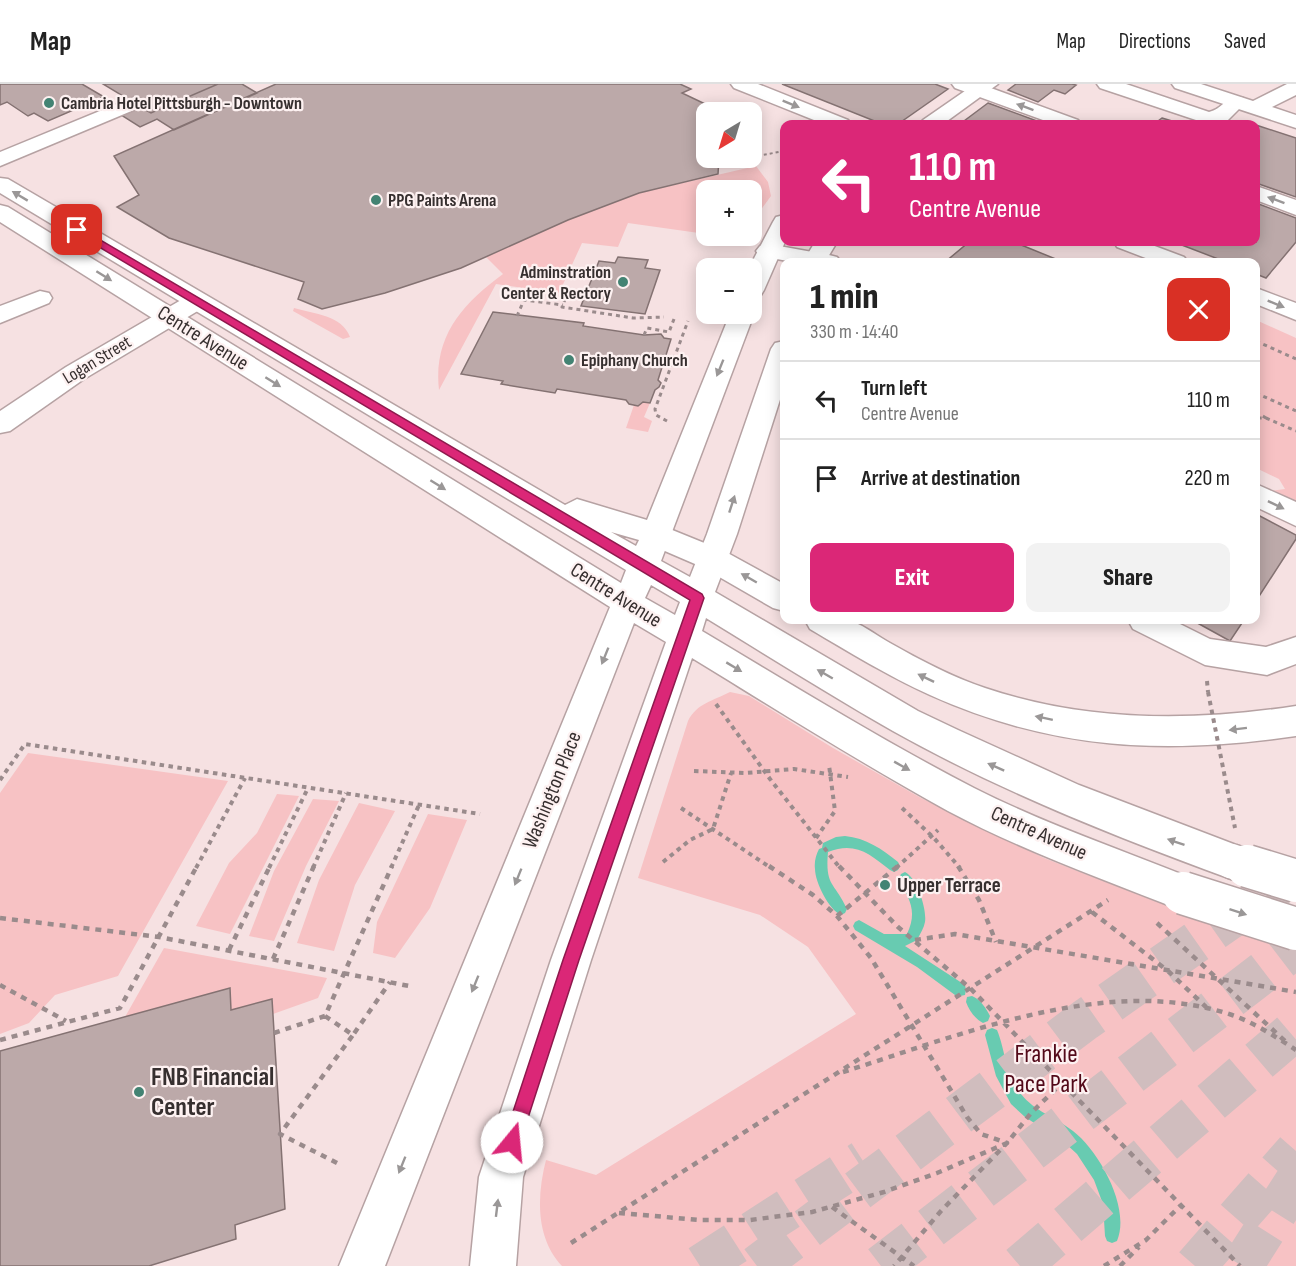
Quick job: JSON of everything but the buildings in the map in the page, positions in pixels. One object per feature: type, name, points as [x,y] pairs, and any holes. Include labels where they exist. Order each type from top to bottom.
[{"type":"main road","points":[[741,84],[831,120]]},
{"type":"main road","points":[[1107,84],[1208,118],[1220,117],[1244,105],[1273,100],[1296,87]]},
{"type":"main road","points":[[1182,84],[1296,122]]},
{"type":"main road","points":[[935,120],[977,86],[1061,120]]},
{"type":"main road","points":[[0,160],[134,103]]},
{"type":"main road","name":"Centre Avenue","points":[[0,184],[906,721],[986,762],[1096,811],[1234,850],[1296,880]]},
{"type":"main road","points":[[1260,194],[1296,208]]},
{"type":"main road","name":"Centre Avenue","points":[[0,212],[628,603],[851,737],[962,800],[1071,849],[1182,893],[1296,929]]},
{"type":"main road","points":[[762,266],[780,229]]},
{"type":"main road","points":[[1135,246],[1166,258]]},
{"type":"main road","points":[[768,251],[821,256]]},
{"type":"main road","points":[[1260,297],[1296,312]]},
{"type":"main road","points":[[0,315],[40,298]]},
{"type":"main road","name":"Logan Street","points":[[0,424],[75,373],[197,301]]},
{"type":"main road","name":"Washington Place","points":[[362,1266],[644,566],[738,324]]},
{"type":"main road","points":[[493,1266],[501,1177],[571,960],[697,598],[713,559],[780,361]]},
{"type":"main road","points":[[511,488],[655,534],[713,559],[780,597]]},
{"type":"main road","points":[[1260,497],[1296,515]]},
{"type":"main road","points":[[828,624],[942,686],[990,704],[1052,720],[1109,728],[1173,733],[1233,730],[1296,721]]},
{"type":"main road","points":[[1152,624],[1205,652],[1267,660],[1296,650]]},
{"type":"path","points":[[762,155],[780,153]]},
{"type":"path","points":[[563,305],[568,292],[585,294]]},
{"type":"path","points":[[517,316],[524,300],[633,318],[664,317]]},
{"type":"path","points":[[644,335],[647,328],[669,332],[674,319]]},
{"type":"path","points":[[668,421],[656,415],[655,409],[688,321]]},
{"type":"path","points":[[1260,343],[1296,359]]},
{"type":"path","points":[[1260,395],[1296,411]]},
{"type":"path","points":[[1260,414],[1296,431]]},
{"type":"path","points":[[1260,418],[1266,417]]},
{"type":"path","points":[[1208,692],[1234,850]]},
{"type":"path","points":[[716,704],[764,772],[864,895],[971,989],[1240,1266]]},
{"type":"path","points":[[1203,707],[1214,707]]},
{"type":"path","points":[[0,780],[25,744],[480,814]]},
{"type":"path","points":[[816,838],[835,811],[829,765]]},
{"type":"path","points":[[694,771],[731,773],[794,769],[848,777]]},
{"type":"path","points":[[663,862],[684,843],[713,829],[731,773]]},
{"type":"path","points":[[0,1040],[120,1008],[245,778]]},
{"type":"path","points":[[229,950],[308,788]]},
{"type":"path","points":[[273,959],[346,793]]},
{"type":"path","points":[[274,1033],[325,1016],[419,805]]},
{"type":"path","points":[[681,808],[813,895],[837,916],[871,958],[967,1117],[981,1134],[1007,1143]]},
{"type":"path","points":[[902,808],[954,858],[987,913],[996,942]]},
{"type":"path","points":[[837,916],[938,830]]},
{"type":"path","points":[[571,1242],[1092,912],[1141,877]]},
{"type":"path","points":[[1092,912],[1168,971],[1208,1008]]},
{"type":"path","points":[[0,918],[159,937],[409,986]]},
{"type":"path","points":[[1153,920],[1296,1050]]},
{"type":"path","points":[[914,940],[955,934],[1296,992]]},
{"type":"path","points":[[337,1163],[280,1134],[390,982]]},
{"type":"path","points":[[0,985],[66,1022]]},
{"type":"path","points":[[837,1074],[1004,1023],[1064,1010],[1129,1002],[1170,1002],[1208,1008],[1263,1029],[1296,1050]]},
{"type":"path","points":[[325,1016],[353,1035]]},
{"type":"path","points":[[894,1266],[941,1211],[1007,1143],[1031,1113],[1062,1083]]},
{"type":"path","points":[[619,1213],[700,1220],[750,1220],[812,1212],[916,1180],[1007,1143]]},
{"type":"path","points":[[1120,1266],[1181,1205]]},
{"type":"path","points":[[831,1206],[914,1266]]},
{"type":"path","points":[[1104,1266],[1146,1240]]},
{"type":"green space","points":[[747,168],[758,168],[768,182],[771,196],[762,208],[762,180],[696,180],[696,233],[628,223],[618,247],[582,243],[559,293],[496,284],[439,390],[438,371],[441,354],[453,323],[475,297],[503,274],[486,257],[568,220],[639,193]]},
{"type":"green space","points":[[294,308],[334,320],[341,324],[350,337],[343,339],[293,311]]},
{"type":"green space","points":[[1260,322],[1296,338],[1296,504],[1270,491],[1285,489],[1279,479],[1260,470]]},
{"type":"green space","points":[[643,402],[650,403],[644,417],[652,421],[648,432],[626,428],[634,405]]},
{"type":"green space","name":"Frankie Pace Park","points":[[730,692],[749,696],[833,748],[921,798],[1044,858],[1165,905],[1260,939],[1296,949],[1296,1266],[562,1266],[553,1255],[547,1242],[540,1215],[541,1187],[546,1160],[596,1175],[856,1014],[808,947],[760,915],[638,878],[688,721],[701,706]]},
{"type":"green space","points":[[28,753],[228,781],[118,976],[55,995],[29,1023],[0,1034],[0,793]]},
{"type":"green space","points":[[277,794],[299,796],[230,934],[196,926],[229,863],[257,833]]},
{"type":"green space","points":[[313,799],[339,801],[306,866],[274,941],[249,936],[274,871]]},
{"type":"green space","points":[[359,803],[395,811],[355,885],[334,951],[297,943],[319,880]]},
{"type":"green space","points":[[428,814],[467,820],[430,908],[395,958],[373,953],[377,922]]},
{"type":"green space","points":[[164,948],[327,978],[318,998],[273,1014],[271,999],[231,1010],[230,988],[125,1017]]},
{"type":"waterway","points":[[827,847],[845,841],[854,842],[871,849],[894,866]]},
{"type":"waterway","points":[[823,853],[821,869],[824,883],[841,909]]},
{"type":"waterway","points":[[905,878],[916,899],[919,913],[919,921],[913,936]]},
{"type":"waterway","points":[[859,926],[921,963],[960,990]]},
{"type":"waterway","points":[[887,939],[906,940]]},
{"type":"waterway","points":[[972,1002],[983,1016]]},
{"type":"waterway","points":[[992,1035],[1003,1076],[1016,1099],[1030,1112],[1070,1138],[1082,1149],[1099,1174],[1110,1204],[1112,1236]]},
{"type":"tunnel","points":[[757,1266],[1085,1020],[1296,872]]},
{"type":"tunnel","points":[[881,1266],[1296,947]]},
{"type":"tunnel","points":[[1020,1266],[1296,1029]]},
{"type":"tunnel","points":[[1195,1266],[1296,1151]]},
{"type":"tunnel","points":[[700,1266],[863,1161]]},
{"type":"tunnel","points":[[1242,1266],[1296,1181]]},
{"type":"place","name":"Cambria Hotel Pittsburgh - Downtown","points":[[49,103]]},
{"type":"place","name":"PPG Paints Arena","points":[[376,200]]},
{"type":"place","name":"Adminstration Center & Rectory","points":[[623,282]]},
{"type":"place","name":"Epiphany Church","points":[[569,360]]},
{"type":"place","name":"Upper Terrace","points":[[885,885]]},
{"type":"place","name":"FNB Financial Center","points":[[139,1092]]},
{"type":"route","points":[[77,230],[697,598],[571,960],[512,1142]]}]
